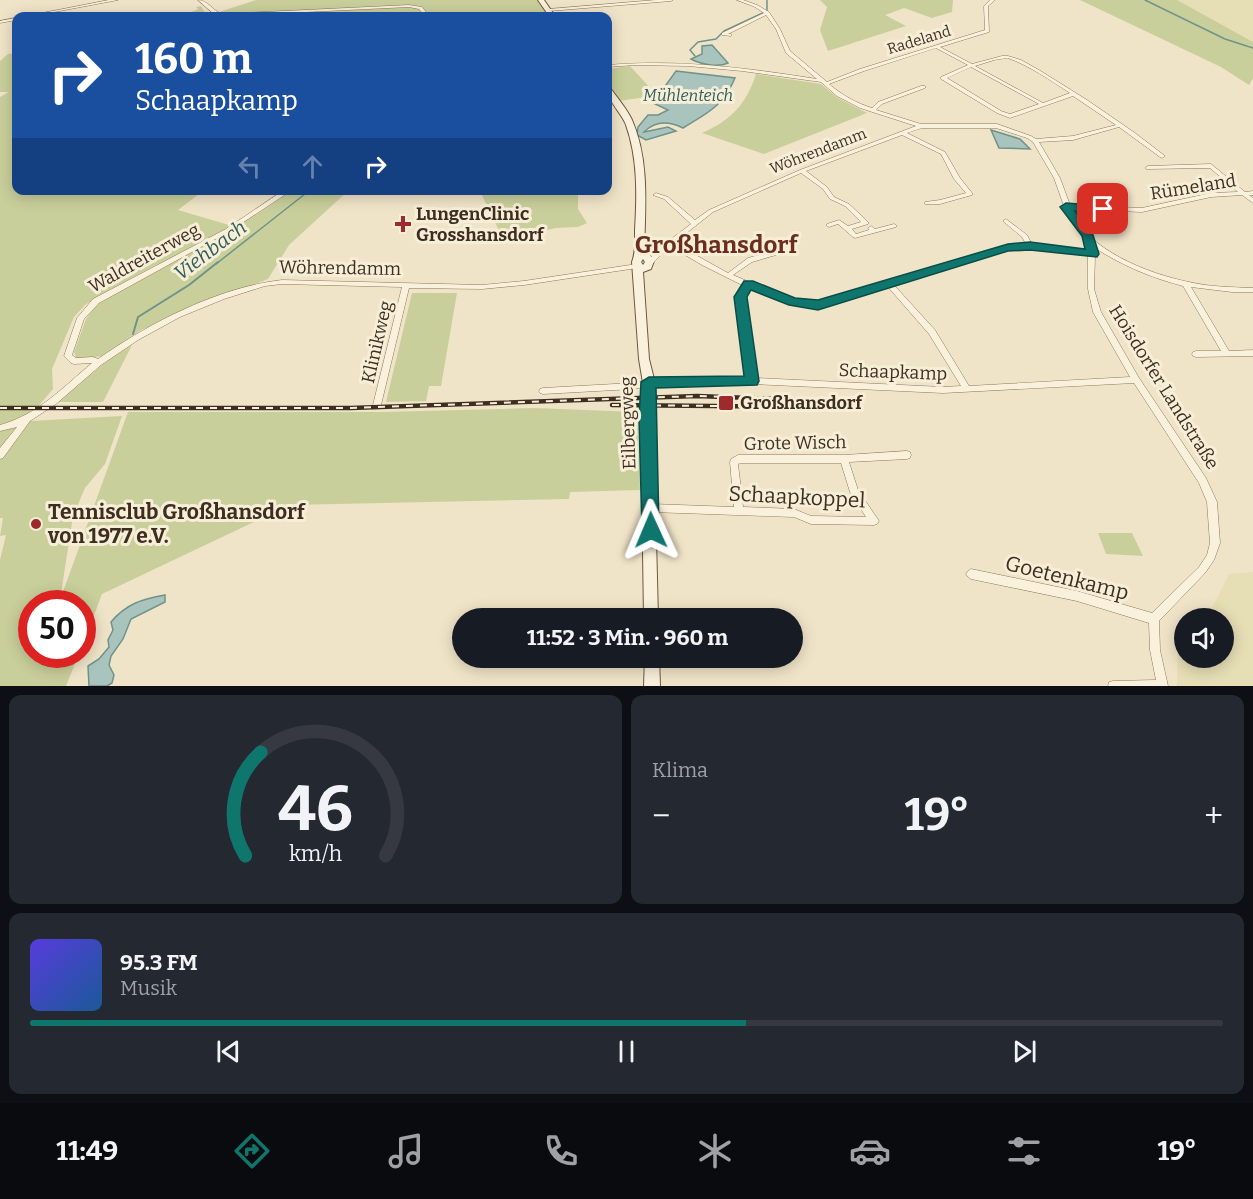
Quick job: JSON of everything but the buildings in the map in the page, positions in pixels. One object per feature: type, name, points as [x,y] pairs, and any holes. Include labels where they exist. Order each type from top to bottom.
[{"type":"main road","points":[[541,0],[550,12]]},
{"type":"main road","name":"Eilbergweg","points":[[612,97],[629,121],[635,147],[642,238],[641,298],[644,359],[649,382],[647,419],[651,508],[651,608]]},
{"type":"main road","points":[[652,668],[652,686]]},
{"type":"street","points":[[47,12],[88,3],[116,0]]},
{"type":"street","points":[[200,0],[215,12]]},
{"type":"street","points":[[554,12],[564,9],[671,0]]},
{"type":"street","points":[[739,0],[768,13],[788,52],[849,102],[921,126],[998,126],[1020,132],[1035,141],[1057,178],[1066,207],[1092,243],[1115,259]]},
{"type":"street","name":"Radeland","points":[[825,83],[987,31],[986,6],[993,0]]},
{"type":"street","points":[[284,12],[409,6],[420,8],[424,12]]},
{"type":"street","points":[[729,35],[724,34],[768,13]]},
{"type":"street","points":[[937,47],[1044,105]]},
{"type":"street","points":[[1073,94],[1017,115],[1004,114],[943,80],[944,77],[973,67],[1004,57],[1012,57],[1073,94],[1120,125],[1162,156]]},
{"type":"street","points":[[612,66],[652,63],[733,68],[825,83]]},
{"type":"street","points":[[873,110],[880,103],[922,87]]},
{"type":"street","points":[[1035,141],[1073,138],[1120,125]]},
{"type":"street","name":"Wöhrendamm","points":[[0,428],[29,418],[51,405],[98,363],[161,324],[265,284],[282,282],[495,286],[611,269],[642,262],[694,223],[720,207],[802,171],[921,126]]},
{"type":"street","points":[[904,134],[943,153],[957,179],[970,194],[927,203]]},
{"type":"street","points":[[1148,168],[1211,166],[1253,201]]},
{"type":"street","points":[[802,171],[825,188],[832,198],[847,205],[874,231]]},
{"type":"street","name":"Rümeland","points":[[1066,207],[1144,210],[1191,199],[1253,193]]},
{"type":"street","name":"Waldreiterweg","points":[[98,363],[93,360],[74,361],[68,356],[81,318],[96,301],[228,230],[281,195]]},
{"type":"street","points":[[656,195],[666,198],[694,223]]},
{"type":"street","points":[[1006,221],[1025,236],[1030,246]]},
{"type":"street","points":[[829,225],[839,222],[855,236],[894,226]]},
{"type":"street","points":[[847,228],[866,223]]},
{"type":"street","points":[[642,238],[649,247],[665,246],[784,299],[811,305],[825,304],[981,254],[1030,246],[1093,253],[1115,259],[1147,273],[1186,284],[1224,290],[1253,290]]},
{"type":"street","name":"Hoisdorfer Landstraße","points":[[1092,243],[1092,300],[1136,380],[1203,481],[1215,515],[1215,543],[1211,557],[1202,570],[1154,619]]},
{"type":"street","points":[[730,274],[750,260],[791,248]]},
{"type":"street","points":[[888,283],[932,332],[967,389]]},
{"type":"street","points":[[748,284],[741,297],[752,381]]},
{"type":"street","points":[[1186,284],[1227,354]]},
{"type":"street","name":"Klinikweg","points":[[377,405],[406,286]]},
{"type":"street","points":[[1196,354],[1253,353]]},
{"type":"street","name":"Schaapkamp","points":[[543,391],[633,386],[649,382],[752,381],[967,389],[1136,380]]},
{"type":"street","points":[[0,454],[29,418]]},
{"type":"street","name":"Grote Wisch","points":[[739,512],[734,462],[738,459],[844,459],[907,455]]},
{"type":"street","name":"Schaapkoppel","points":[[651,508],[794,513],[811,520],[874,520],[854,492],[844,459]]},
{"type":"street","name":"Goetenkamp","points":[[971,574],[1077,596],[1154,619]]},
{"type":"street","points":[[1113,686],[1163,686],[1155,650],[1154,619]]},
{"type":"shaded area","points":[[1177,0],[1253,0],[1253,42],[1247,41]]},
{"type":"shaded area","points":[[1253,572],[1253,686],[1177,686],[1177,668],[1234,668],[1234,608],[1212,608],[1229,574]]},
{"type":"green space","points":[[256,0],[545,0],[540,1],[546,12],[219,12]]},
{"type":"green space","points":[[820,0],[953,0],[952,12],[932,18],[904,8],[885,15],[906,26],[828,51],[820,30],[827,7]]},
{"type":"green space","points":[[1080,0],[1177,0],[1253,42],[1253,78],[1249,85],[1221,67]]},
{"type":"green space","points":[[201,6],[205,12],[192,12],[198,9],[196,7]]},
{"type":"green space","points":[[12,54],[12,195],[198,195],[178,210],[229,225],[270,205],[284,195],[344,195],[289,245],[268,279],[141,330],[102,356],[77,360],[74,352],[86,319],[98,303],[158,268],[158,264],[85,305],[74,317],[52,369],[53,389],[0,451],[0,97],[9,92],[0,92],[0,61]]},
{"type":"green space","points":[[630,66],[653,91],[646,97],[619,101],[612,92],[612,68]]},
{"type":"green space","points":[[756,74],[821,84],[838,98],[867,113],[764,154],[702,133],[721,123],[736,110],[752,85]]},
{"type":"green space","points":[[482,195],[578,195],[578,209],[587,223],[578,227],[556,228],[503,239]]},
{"type":"green space","points":[[412,293],[457,293],[441,386],[429,386],[426,401],[386,402]]},
{"type":"green space","points":[[132,345],[103,402],[57,402],[108,360]]},
{"type":"green space","points":[[534,408],[637,412],[640,490],[570,492],[569,499],[290,505],[102,594],[96,610],[96,590],[64,590],[128,412],[381,412]]},
{"type":"green space","points":[[122,416],[105,464],[85,488],[73,516],[62,590],[18,590],[18,668],[73,668],[66,686],[0,686],[0,560],[6,535],[0,536],[3,518],[0,518],[0,460],[30,421]]},
{"type":"green space","points":[[1098,533],[1132,533],[1143,556],[1106,554]]},
{"type":"water","points":[[712,45],[728,63],[709,65],[691,59],[702,54],[702,46]]},
{"type":"water","name":"Mühlenteich","points":[[676,71],[735,78],[720,102],[708,113],[683,128],[667,123],[657,124],[644,132],[668,127],[676,131],[646,140],[637,135],[638,127],[648,115],[658,115],[668,110],[653,103]]},
{"type":"water","points":[[991,130],[1020,139],[1030,149],[999,148]]},
{"type":"water","points":[[165,595],[165,602],[131,619],[123,639],[111,656],[109,665],[114,675],[112,683],[107,686],[89,686],[88,668],[96,668],[96,661],[109,647],[108,640],[113,630],[111,622],[135,603]]},
{"type":"waterway","points":[[695,56],[690,50],[698,42],[716,39],[724,31],[767,11],[767,0]]},
{"type":"waterway","points":[[1145,0],[1225,39],[1253,48]]},
{"type":"waterway","name":"Viehbach","points":[[216,264],[304,195]]},
{"type":"waterway","name":"Viehbach","points":[[133,334],[138,317],[189,285],[218,262]]},
{"type":"railway","points":[[0,408],[351,408],[697,396],[835,401]]},
{"type":"railway","points":[[612,405],[822,407]]},
{"type":"place","name":"LungenClinic Grosshansdorf","points":[[403,224]]},
{"type":"place","name":"Großhansdorf","points":[[726,403]]},
{"type":"place","name":"Tennisclub Großhansdorf von 1977 e.V.","points":[[36,524]]},
{"type":"district","name":"Großhansdorf","points":[[716,245]]},
{"type":"route","points":[[651,530],[647,419],[649,382],[662,380],[752,381],[741,297],[748,284],[793,302],[818,305],[981,254],[1018,246],[1093,254],[1092,243],[1088,235],[1071,217],[1066,207],[1103,209]]}]
